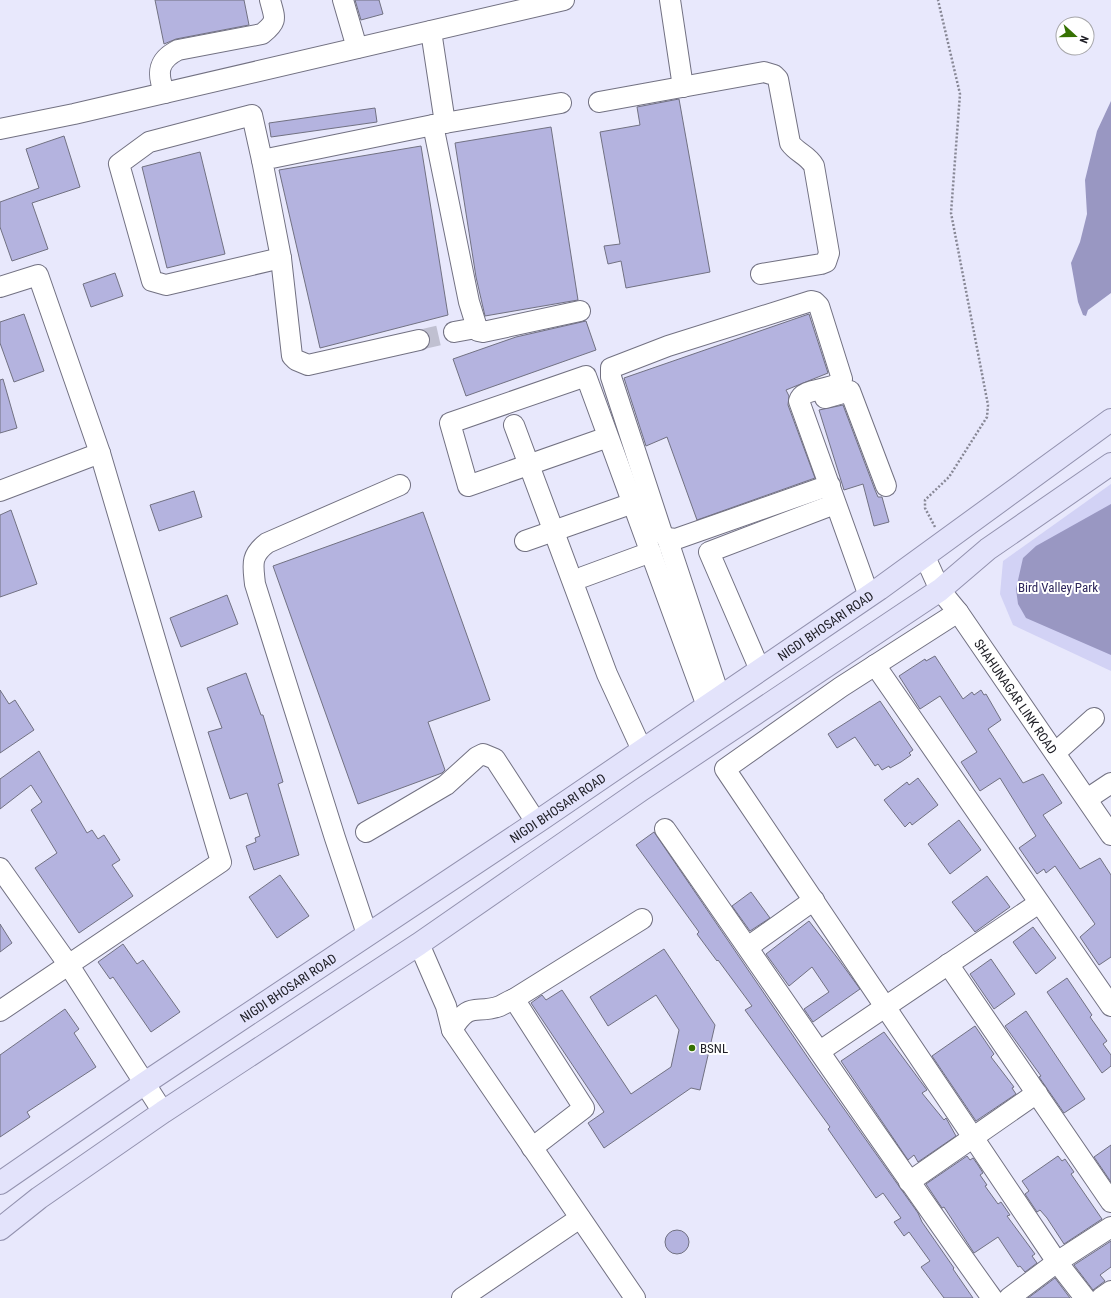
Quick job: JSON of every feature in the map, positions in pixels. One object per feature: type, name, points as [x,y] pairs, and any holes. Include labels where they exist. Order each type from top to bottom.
[{"type":"main road","name":"NIGDI BHOSARI ROAD","points":[[1,1180],[536,822],[874,593],[1111,420]]},
{"type":"main road","points":[[0,1229],[39,1198],[164,1112],[419,944],[641,790],[748,720],[940,590],[988,549],[1111,464]]},
{"type":"street","points":[[165,92],[160,83],[159,70],[163,61],[168,55],[178,50],[262,34],[273,26],[275,20],[270,0]]},
{"type":"street","points":[[343,0],[357,48]]},
{"type":"street","points":[[0,129],[431,31],[559,0]]},
{"type":"street","points":[[670,0],[683,87]]},
{"type":"street","points":[[431,31],[439,124],[476,328],[478,331],[483,332],[580,311]]},
{"type":"street","points":[[599,102],[764,72],[774,75],[778,80],[790,143],[793,148],[808,157],[814,166],[828,257],[826,262],[821,264],[761,274]]},
{"type":"street","points":[[262,160],[439,124],[562,103]]},
{"type":"street","points":[[281,258],[166,285],[152,281],[119,164],[149,142],[252,115],[281,258],[292,356],[296,360],[308,365],[419,340]]},
{"type":"street","points":[[0,287],[38,275],[100,454],[221,862],[0,1011]]},
{"type":"street","points":[[713,702],[667,538],[662,533],[611,377],[611,368],[668,346],[811,301],[815,302],[818,306],[842,375],[841,382],[803,395],[799,401],[830,485],[874,593]]},
{"type":"street","points":[[454,332],[476,328]]},
{"type":"street","points":[[608,437],[468,486],[450,424],[586,376],[651,552],[713,702]]},
{"type":"street","points":[[874,593],[814,401],[850,391],[886,486]]},
{"type":"street","points":[[514,425],[607,674],[642,750]]},
{"type":"street","points":[[0,491],[100,454]]},
{"type":"street","points":[[367,934],[335,838],[255,584],[253,566],[255,555],[267,542],[400,485]]},
{"type":"street","points":[[667,538],[676,539],[830,485]]},
{"type":"street","points":[[525,541],[633,504]]},
{"type":"street","points":[[760,670],[709,552],[827,507]]},
{"type":"street","points":[[583,577],[651,552]]},
{"type":"street","name":"SHAHUNAGAR LINK ROAD","points":[[924,557],[940,590],[958,612],[1110,832]]},
{"type":"street","points":[[958,612],[841,687],[725,769],[1057,1262],[1085,1298]]},
{"type":"street","points":[[875,665],[1111,1006]]},
{"type":"street","points":[[827,667],[841,687]]},
{"type":"street","points":[[1055,753],[1094,718]]},
{"type":"street","points":[[748,720],[762,743]]},
{"type":"street","points":[[366,832],[446,785],[477,757],[483,754],[495,759],[536,822]]},
{"type":"street","points":[[1086,799],[1111,783]]},
{"type":"street","points":[[666,829],[909,1182],[992,1298]]},
{"type":"street","points":[[0,868],[68,964],[164,1112]]},
{"type":"street","points":[[748,947],[814,900]]},
{"type":"street","points":[[820,1051],[1039,902]]},
{"type":"street","points":[[452,1030],[465,1013],[476,1009],[498,1006],[514,999],[642,918]]},
{"type":"street","points":[[419,944],[446,1006],[452,1030],[635,1298]]},
{"type":"street","points":[[948,964],[1111,1202]]},
{"type":"street","points":[[514,999],[584,1108],[532,1148]]},
{"type":"street","points":[[909,1182],[1037,1094]]},
{"type":"street","points":[[462,1298],[580,1218]]},
{"type":"street","points":[[1009,1298],[1057,1262],[1111,1227]]},
{"type":"street","points":[[1102,1298],[1111,1291]]},
{"type":"path","points":[[938,0],[960,94],[951,213],[988,405],[986,417],[949,477],[925,500],[924,503],[943,543]]},
{"type":"green space","name":"Bird Valley Park","points":[[1111,484],[1111,671],[1013,625],[1000,594],[1003,561]]},
{"type":"shaded area","points":[[1111,101],[1111,293],[1088,310],[1086,316],[1083,315],[1078,302],[1071,263],[1080,242],[1087,214],[1085,180],[1097,131]]},
{"type":"shaded area","name":"Bird Valley Park","points":[[1111,504],[1111,655],[1026,618],[1018,604],[1016,589],[1023,558],[1036,546]]},
{"type":"building","points":[[155,0],[244,0],[249,25],[176,39],[164,44]]},
{"type":"building","points":[[355,0],[379,0],[383,14],[361,20]]},
{"type":"building","points":[[679,99],[710,272],[626,288],[621,261],[608,264],[604,246],[620,244],[600,132],[640,125],[637,107]]},
{"type":"building","points":[[375,108],[377,122],[271,137],[269,123]]},
{"type":"building","points":[[551,127],[578,300],[485,316],[476,277],[455,143]]},
{"type":"building","points":[[64,136],[80,187],[32,203],[48,249],[12,261],[0,227],[0,202],[39,188],[26,149]]},
{"type":"building","points":[[421,146],[448,315],[320,348],[279,170]]},
{"type":"building","points":[[200,152],[225,254],[167,268],[142,167]]},
{"type":"building","points":[[115,273],[123,296],[91,307],[83,284]]},
{"type":"building","points":[[24,314],[44,371],[14,382],[0,343],[0,322]]},
{"type":"building","points":[[809,314],[828,373],[786,390],[789,396],[788,405],[815,478],[697,520],[667,437],[646,446],[624,378]]},
{"type":"building","points":[[586,321],[596,350],[466,396],[453,359],[516,337]]},
{"type":"building","points":[[3,379],[17,428],[0,433],[0,380]]},
{"type":"building","points":[[843,405],[875,490],[878,497],[882,497],[889,522],[874,526],[863,484],[844,490],[819,410]]},
{"type":"building","points":[[194,491],[202,517],[159,531],[150,505]]},
{"type":"building","points":[[11,510],[37,584],[0,597],[0,515]]},
{"type":"building","points":[[423,512],[490,700],[428,722],[445,770],[442,773],[358,804],[273,566]]},
{"type":"building","points":[[227,595],[238,624],[181,647],[170,618]]},
{"type":"building","points":[[935,656],[963,699],[972,692],[974,695],[981,690],[984,695],[986,694],[1001,720],[988,729],[1023,783],[1043,774],[1062,803],[1043,815],[1080,869],[1100,858],[1111,875],[1111,957],[1099,965],[1080,937],[1095,924],[1055,866],[1046,873],[1044,869],[1037,874],[1019,848],[1036,836],[1000,778],[980,791],[961,762],[977,752],[940,696],[920,709],[899,676],[925,659],[926,661]]},
{"type":"building","points":[[246,673],[261,715],[263,715],[283,782],[278,784],[299,855],[254,870],[246,846],[256,842],[255,838],[260,836],[247,793],[230,799],[208,732],[222,728],[207,688]]},
{"type":"building","points":[[0,690],[9,704],[15,700],[34,730],[0,753]]},
{"type":"building","points":[[880,701],[913,750],[909,753],[911,755],[901,762],[890,768],[889,766],[882,770],[878,764],[875,766],[855,737],[837,748],[828,734]]},
{"type":"building","points":[[39,751],[87,833],[92,830],[98,839],[104,835],[120,860],[112,865],[133,896],[79,933],[35,868],[57,853],[31,810],[42,802],[31,785],[0,809],[0,779]]},
{"type":"building","points":[[918,778],[938,805],[912,825],[910,822],[905,827],[884,800],[907,782],[909,785]]},
{"type":"building","points":[[959,820],[981,850],[950,874],[928,844]]},
{"type":"building","points":[[654,832],[815,1068],[918,1213],[922,1222],[973,1298],[944,1298],[921,1267],[930,1261],[909,1232],[904,1236],[894,1222],[901,1218],[883,1193],[876,1198],[828,1129],[830,1127],[745,1010],[752,1006],[697,934],[699,932],[636,845]]},
{"type":"building","points":[[280,875],[309,916],[277,938],[249,897]]},
{"type":"building","points":[[987,876],[1010,907],[975,932],[952,902]]},
{"type":"building","points":[[751,892],[770,918],[750,931],[732,906]]},
{"type":"building","points":[[809,921],[860,989],[813,1022],[804,1009],[829,992],[812,967],[789,986],[766,954]]},
{"type":"building","points":[[0,924],[12,943],[0,952]]},
{"type":"building","points":[[1033,927],[1056,958],[1036,974],[1013,942]]},
{"type":"building","points":[[123,944],[137,964],[143,960],[180,1012],[151,1032],[113,977],[110,979],[98,962]]},
{"type":"building","name":"BSNL","points":[[664,949],[715,1025],[700,1090],[691,1088],[604,1148],[588,1123],[604,1112],[531,1003],[542,995],[546,1000],[562,990],[631,1094],[671,1067],[679,1030],[656,995],[608,1026],[590,997]]},
{"type":"building","points":[[991,959],[1015,994],[994,1009],[970,974]]},
{"type":"building","points":[[1067,978],[1092,1015],[1090,1017],[1107,1041],[1103,1044],[1111,1055],[1111,1066],[1102,1073],[1047,992]]},
{"type":"building","points":[[65,1009],[79,1029],[74,1033],[96,1067],[27,1112],[30,1117],[0,1137],[0,1055]]},
{"type":"building","points":[[1026,1011],[1085,1099],[1064,1113],[1039,1077],[1041,1076],[1005,1026]]},
{"type":"building","points":[[975,1026],[994,1054],[991,1057],[1014,1087],[1012,1088],[1016,1094],[976,1121],[932,1056]]},
{"type":"building","points":[[884,1032],[927,1090],[922,1093],[944,1120],[946,1118],[956,1136],[918,1162],[914,1155],[908,1160],[841,1061]]},
{"type":"building","points":[[1111,1145],[1111,1182],[1094,1157]]},
{"type":"building","points":[[967,1156],[970,1160],[973,1158],[978,1165],[983,1173],[980,1175],[987,1185],[985,1186],[998,1204],[1001,1202],[1010,1215],[1007,1216],[1035,1254],[1032,1256],[1037,1263],[1025,1272],[1020,1266],[1018,1267],[998,1237],[974,1253],[944,1207],[942,1208],[926,1184]]},
{"type":"building","points":[[1058,1156],[1062,1161],[1065,1159],[1074,1172],[1071,1174],[1102,1219],[1064,1244],[1047,1218],[1040,1210],[1037,1212],[1025,1194],[1029,1191],[1022,1181]]},
{"type":"building","points":[[677,1230],[682,1231],[688,1237],[688,1247],[682,1253],[677,1254],[672,1253],[666,1247],[665,1242],[666,1237],[672,1231]]},
{"type":"building","points":[[1111,1241],[1111,1267],[1100,1275],[1105,1281],[1093,1290],[1074,1265]]},
{"type":"building","points":[[1055,1278],[1070,1298],[1028,1298]]},
{"type":"tunnel","points":[[419,340],[454,332]]},
{"type":"place","name":"BSNL","points":[[692,1048]]}]
